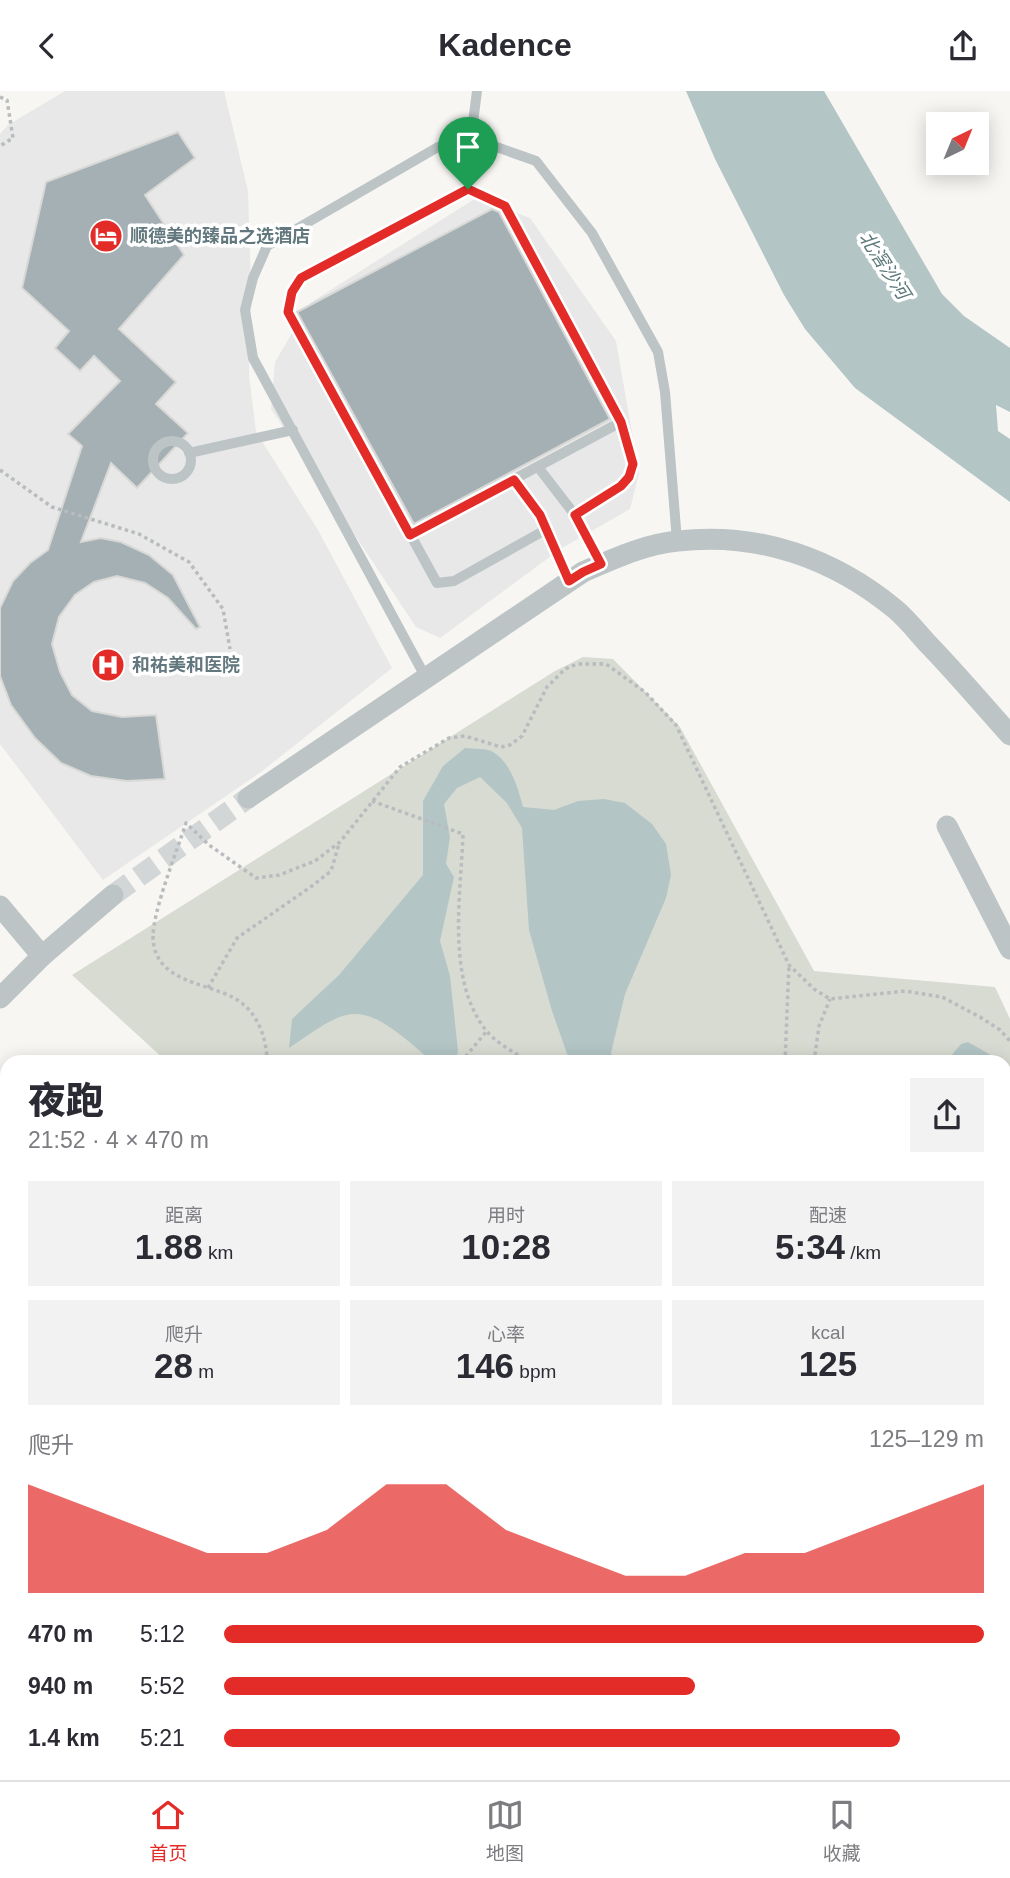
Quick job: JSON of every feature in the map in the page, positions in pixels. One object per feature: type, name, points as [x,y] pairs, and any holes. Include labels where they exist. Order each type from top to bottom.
[{"type":"street","points":[[248,798],[583,572],[633,551],[677,541],[721,539],[772,545],[810,556],[852,579],[897,610],[1010,736]]},
{"type":"street","points":[[947,826],[1010,949]]},
{"type":"street","points":[[0,998],[42,956],[113,895]]},
{"type":"street","points":[[0,906],[42,956]]},
{"type":"lane","points":[[471,138],[477,91]]},
{"type":"lane","points":[[426,678],[253,358],[245,310],[253,278],[267,246],[438,146],[471,138],[536,162],[592,233],[658,352],[666,391],[677,541]]},
{"type":"lane","points":[[547,530],[454,581],[437,583],[288,312],[292,292],[301,278],[468,189],[505,206],[621,422],[633,464],[629,477],[621,486],[575,515]]},
{"type":"lane","points":[[410,535],[621,422]]},
{"type":"lane","points":[[189,453],[293,430]]},
{"type":"lane","points":[[538,467],[575,515],[601,564]]},
{"type":"lane","points":[[514,480],[540,515],[569,581]]},
{"type":"path","points":[[0,97],[7,100],[13,138],[0,146]]},
{"type":"path","points":[[0,470],[52,507],[139,534],[189,562],[223,609],[230,649]]},
{"type":"path","points":[[266,1055],[265,1038],[252,1013],[234,998],[184,981],[171,972],[157,955],[153,938],[157,914],[186,823],[209,845],[256,878],[279,875],[316,861],[340,842],[400,767],[449,738],[465,736],[500,747],[510,745],[522,736],[547,687],[565,669],[577,664],[606,664],[645,692],[676,725],[789,965],[814,989],[830,999],[905,991],[943,997],[1000,1030],[1010,1041]]},
{"type":"path","points":[[372,801],[463,834],[459,952],[470,1006],[486,1032],[517,1055]]},
{"type":"path","points":[[207,989],[237,938],[331,871],[340,842]]},
{"type":"path","points":[[785,1055],[789,965]]},
{"type":"path","points":[[815,1055],[819,1025],[830,999]]},
{"type":"path","points":[[467,1055],[486,1032]]},
{"type":"shaded area","points":[[65,91],[224,91],[248,191],[251,288],[249,375],[256,432],[318,530],[392,668],[261,772],[103,880],[0,744],[0,134],[8,125]]},
{"type":"shaded area","points":[[476,198],[530,218],[616,341],[639,473],[630,509],[562,548],[440,638],[416,627],[271,409],[275,362],[310,303]]},
{"type":"shaded area","points":[[583,657],[613,659],[680,727],[814,971],[995,987],[1010,1019],[1010,1055],[160,1055],[72,975],[555,671]]},
{"type":"water","name":"北滘沙河","points":[[686,91],[824,91],[942,294],[964,316],[1010,348],[1010,412],[996,405],[998,431],[1010,439],[1010,502],[855,388],[805,329],[784,295],[715,159]]},
{"type":"water","points":[[465,748],[493,752],[505,763],[513,777],[523,807],[554,810],[578,801],[604,799],[625,803],[652,824],[666,844],[671,875],[666,898],[625,994],[612,1055],[568,1055],[529,930],[522,828],[507,803],[480,777],[457,788],[444,804],[450,837],[446,864],[454,877],[440,941],[450,976],[457,1055],[424,1055],[377,1020],[351,1014],[324,1025],[289,1048],[292,1019],[339,975],[423,875],[423,801],[443,766]]},
{"type":"water","points":[[968,1042],[991,1055],[952,1055],[961,1044]]},
{"type":"building","points":[[178,132],[195,158],[145,195],[184,255],[119,329],[176,382],[156,404],[188,433],[137,488],[111,463],[81,542],[101,538],[121,542],[149,555],[173,575],[200,627],[196,629],[168,598],[145,583],[117,576],[94,582],[75,595],[59,617],[52,644],[60,672],[72,695],[92,711],[122,717],[156,715],[165,779],[127,781],[91,776],[61,763],[35,738],[11,705],[0,676],[0,608],[13,581],[30,563],[48,550],[82,446],[68,434],[120,381],[94,356],[80,371],[55,348],[69,331],[22,288],[46,182]]},
{"type":"building","points":[[492,209],[499,212],[610,419],[414,524],[297,312]]},
{"type":"tunnel","points":[[113,895],[248,798]]},
{"type":"place","name":"顺德美的臻品之选酒店","points":[[106,236]]},
{"type":"place","name":"和祐美和医院","points":[[108,665]]},
{"type":"route","points":[[468,189],[505,206],[621,422],[633,464],[629,477],[621,486],[575,515],[601,564],[569,581],[540,515],[514,480],[410,535],[288,312],[292,292],[301,278],[468,189]]}]
